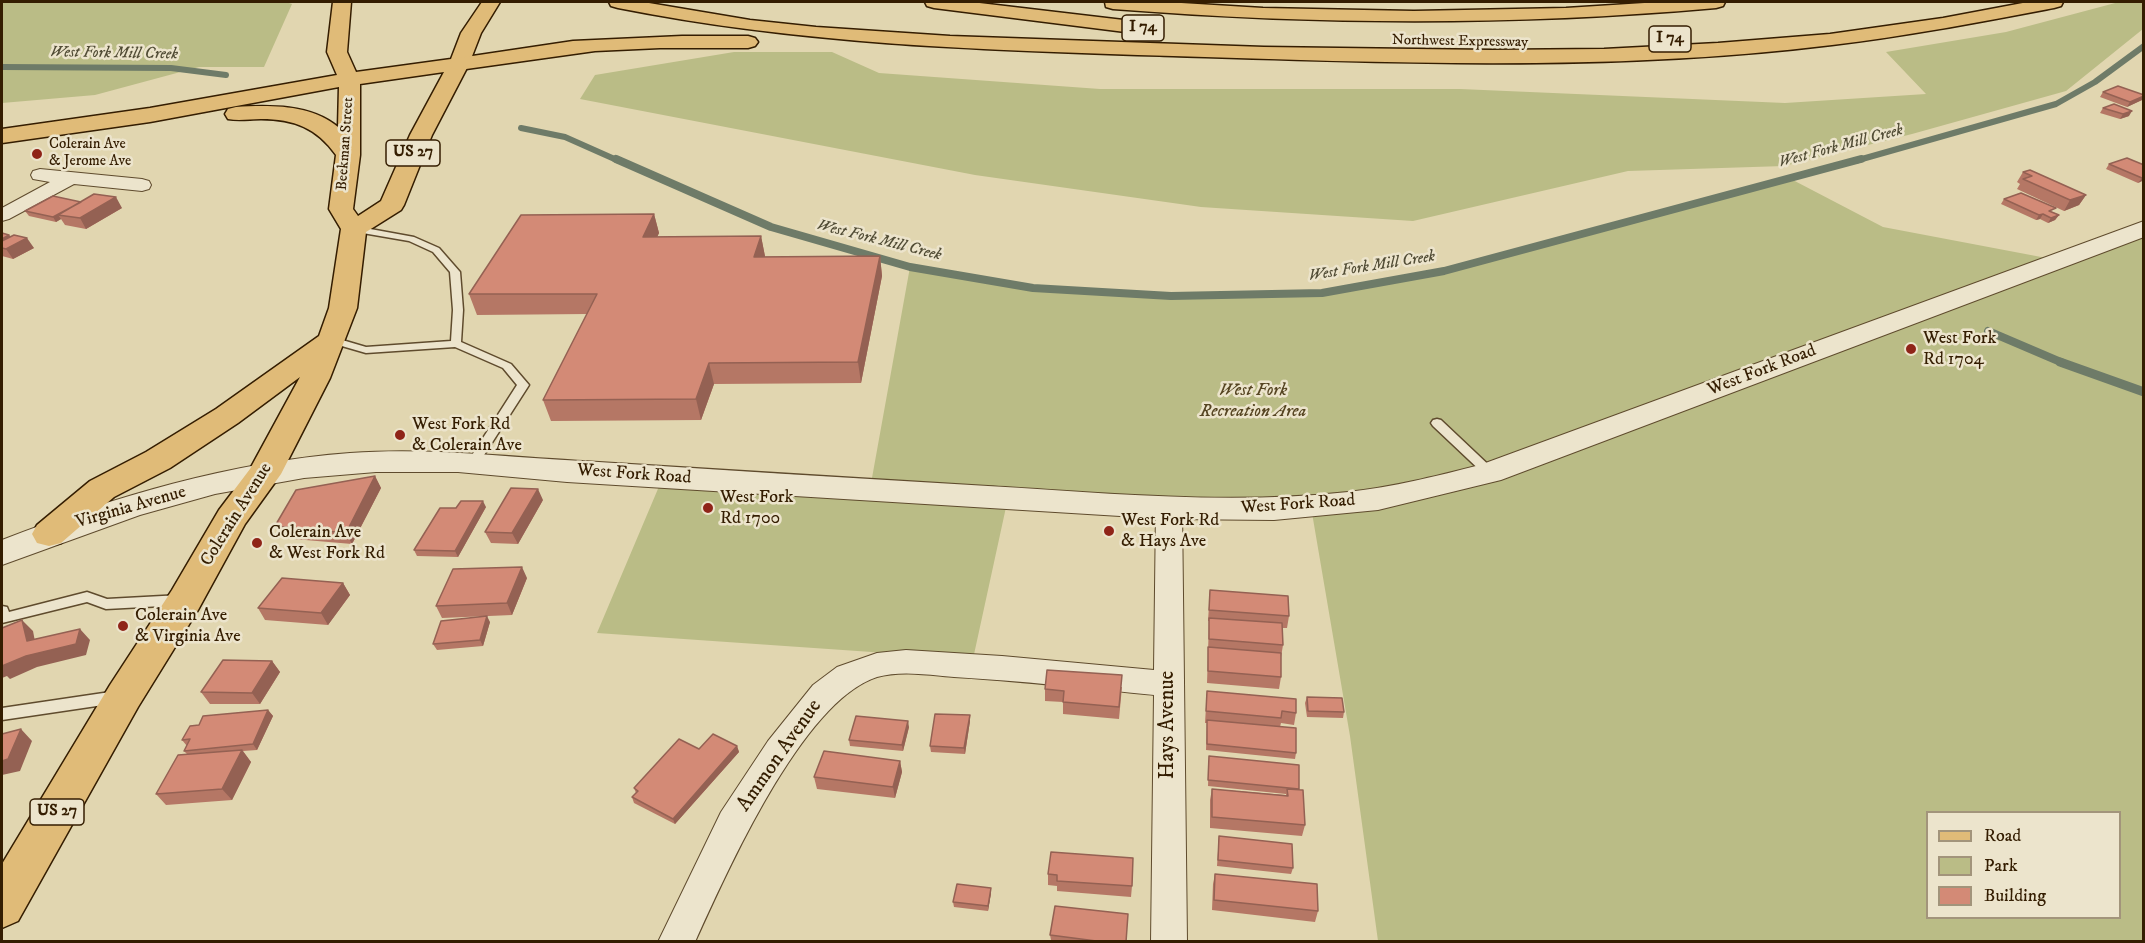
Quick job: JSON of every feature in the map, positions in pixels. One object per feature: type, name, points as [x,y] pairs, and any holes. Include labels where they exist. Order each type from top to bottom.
[{"type":"main road","name":"Beekman Street","points":[[342,2],[337,52],[348,79],[350,92],[348,155],[341,209],[354,229]]},
{"type":"main road","name":"US 27","points":[[354,229],[392,205],[421,135],[459,64],[471,33],[491,2]]},
{"type":"main road","points":[[618,2],[712,20],[856,35],[1101,47],[1532,57],[1736,48],[1846,37],[1938,24],[2054,2]]},
{"type":"main road","name":"Northwest Expressway","points":[[934,2],[1049,18],[1173,31],[1353,41],[1599,42],[1797,30],[1985,2]]},
{"type":"main road","name":"Northwest Expressway","points":[[1098,2],[1197,11],[1423,17],[1606,11],[1716,2]]},
{"type":"main road","points":[[2,136],[150,116],[348,79],[459,64],[492,63],[571,47],[709,41],[1145,58],[1309,58],[1358,54]]},
{"type":"main road","points":[[150,116],[266,113],[304,118],[321,125],[334,135],[348,155]]},
{"type":"main road","name":"Colerain Avenue","points":[[2,906],[124,696],[185,600],[231,518],[264,474],[315,378],[343,308],[354,229]]},
{"type":"main road","points":[[49,534],[102,489],[158,460],[218,421],[332,340]]},
{"type":"street","points":[[40,175],[142,186]]},
{"type":"street","points":[[2,215],[71,178]]},
{"type":"street","name":"West Fork Road","points":[[264,474],[350,463],[398,461],[472,463],[1169,508],[1240,510],[1311,507],[1379,499],[1443,486],[1490,473],[2144,228]]},
{"type":"street","name":"Virginia Avenue","points":[[2,553],[139,503],[264,474]]},
{"type":"street","name":"Hays Avenue","points":[[1169,508],[1169,942]]},
{"type":"street","name":"Ammon Avenue","points":[[676,942],[733,823],[773,760],[824,694],[849,676],[876,665],[906,662],[1002,668],[1169,684]]},
{"type":"lane","points":[[354,229],[411,239],[436,250],[455,272],[459,310],[456,344]]},
{"type":"lane","points":[[332,340],[366,350],[456,344],[507,366],[523,385],[472,463]]},
{"type":"lane","points":[[1437,423],[1490,473]]},
{"type":"lane","points":[[2,611],[4,619],[87,597],[106,604],[185,600]]},
{"type":"lane","points":[[2,714],[124,696]]},
{"type":"green space","points":[[2,2],[286,2],[292,4],[264,67],[199,67],[95,95],[2,103]]},
{"type":"green space","points":[[2119,2],[2143,2],[2143,29],[2066,91],[1912,134],[1784,166],[1628,171],[1413,221],[1201,207],[975,175],[580,99],[595,75],[734,52],[832,52],[879,73],[1100,89],[1460,89],[1785,103],[1926,94],[1886,52],[2006,32]]},
{"type":"green space","name":"West Fork Recreation Area","points":[[1789,178],[1883,227],[2057,260],[2143,228],[2143,941],[1378,941],[1350,736],[1311,507],[1008,498],[973,659],[597,633],[663,477],[870,489],[910,267],[1033,288],[1171,296],[1322,293],[1444,271]]},
{"type":"building","points":[[2118,86],[2144,96],[2130,102],[2103,92]]},
{"type":"building","points":[[2114,104],[2132,111],[2123,114],[2103,108]]},
{"type":"building","points":[[2127,158],[2144,165],[2144,177],[2109,164]]},
{"type":"building","points":[[2030,170],[2086,195],[2070,200],[2023,179],[2032,176],[2023,172]]},
{"type":"building","points":[[2021,193],[2056,208],[2049,211],[2059,215],[2051,218],[2043,214],[2039,215],[2004,199]]},
{"type":"building","points":[[94,194],[116,197],[80,218],[58,215]]},
{"type":"building","points":[[53,196],[81,202],[53,217],[25,211]]},
{"type":"building","points":[[654,214],[643,237],[761,236],[754,257],[880,256],[858,362],[709,363],[696,399],[543,400],[597,294],[469,294],[521,215]]},
{"type":"building","points":[[14,235],[27,238],[6,249],[2,248],[2,241]]},
{"type":"building","points":[[375,476],[346,533],[275,526],[296,490]]},
{"type":"building","points":[[511,488],[538,489],[512,533],[485,532]]},
{"type":"building","points":[[461,501],[483,501],[455,551],[414,550],[440,508],[456,508]]},
{"type":"building","points":[[522,567],[507,603],[436,606],[453,569]]},
{"type":"building","points":[[282,578],[343,583],[321,613],[258,608]]},
{"type":"building","points":[[1210,590],[1288,596],[1289,616],[1209,610]]},
{"type":"building","points":[[487,616],[480,640],[433,644],[441,621]]},
{"type":"building","points":[[1209,618],[1282,623],[1283,645],[1209,639]]},
{"type":"building","points":[[22,620],[27,641],[80,629],[76,644],[26,656],[2,666],[2,628]]},
{"type":"building","points":[[1208,647],[1281,653],[1281,677],[1208,671]]},
{"type":"building","points":[[223,660],[272,661],[252,693],[201,692]]},
{"type":"building","points":[[1047,670],[1122,675],[1119,707],[1063,702],[1064,691],[1045,689]]},
{"type":"building","points":[[1207,691],[1296,699],[1296,713],[1282,711],[1281,718],[1206,711]]},
{"type":"building","points":[[1307,697],[1342,698],[1344,712],[1308,711]]},
{"type":"building","points":[[268,710],[253,744],[184,751],[190,739],[182,740],[190,726],[199,725],[203,716]]},
{"type":"building","points":[[935,714],[970,715],[964,748],[930,746]]},
{"type":"building","points":[[856,716],[908,721],[902,745],[849,740]]},
{"type":"building","points":[[1207,720],[1296,728],[1296,753],[1207,744]]},
{"type":"building","points":[[21,729],[8,759],[2,761],[2,734]]},
{"type":"building","points":[[713,734],[737,746],[673,819],[632,797],[638,791],[634,788],[679,739],[699,749]]},
{"type":"building","points":[[242,750],[222,789],[156,794],[178,755]]},
{"type":"building","points":[[824,751],[900,761],[893,787],[814,777]]},
{"type":"building","points":[[1209,756],[1299,765],[1299,789],[1208,780]]},
{"type":"building","points":[[1212,789],[1288,796],[1287,789],[1303,790],[1305,825],[1212,817]]},
{"type":"building","points":[[1219,836],[1292,844],[1293,868],[1218,860]]},
{"type":"building","points":[[1051,852],[1133,858],[1132,886],[1057,881],[1057,875],[1048,874]]},
{"type":"building","points":[[1215,874],[1317,884],[1318,911],[1214,900]]},
{"type":"building","points":[[957,884],[991,888],[988,906],[953,902]]},
{"type":"building","points":[[1055,906],[1128,914],[1126,942],[1104,942],[1050,935]]},
{"type":"waterway","name":"West Fork Mill Creek","points":[[1855,161],[2056,104],[2095,82],[2144,46]]},
{"type":"waterway","name":"West Fork Mill Creek","points":[[2,67],[171,68],[226,75]]},
{"type":"waterway","name":"West Fork Mill Creek","points":[[521,128],[565,137],[619,161]]},
{"type":"waterway","name":"West Fork Mill Creek","points":[[616,159],[771,227],[910,267],[1033,288],[1171,296],[1322,293],[1444,271],[1861,159]]},
{"type":"waterway","points":[[1988,331],[2063,363]]},
{"type":"waterway","points":[[2060,362],[2144,392]]},
{"type":"place","name":"Colerain Ave & Jerome Ave","points":[[37,154]]},
{"type":"place","name":"West Fork Rd 1704","points":[[1911,349]]},
{"type":"place","name":"West Fork Rd & Colerain Ave","points":[[400,435]]},
{"type":"place","name":"West Fork Rd 1700","points":[[708,508]]},
{"type":"place","name":"West Fork Rd & Hays Ave","points":[[1109,531]]},
{"type":"place","name":"Colerain Ave & West Fork Rd","points":[[257,543]]},
{"type":"place","name":"Colerain Ave & Virginia Ave","points":[[123,626]]}]
